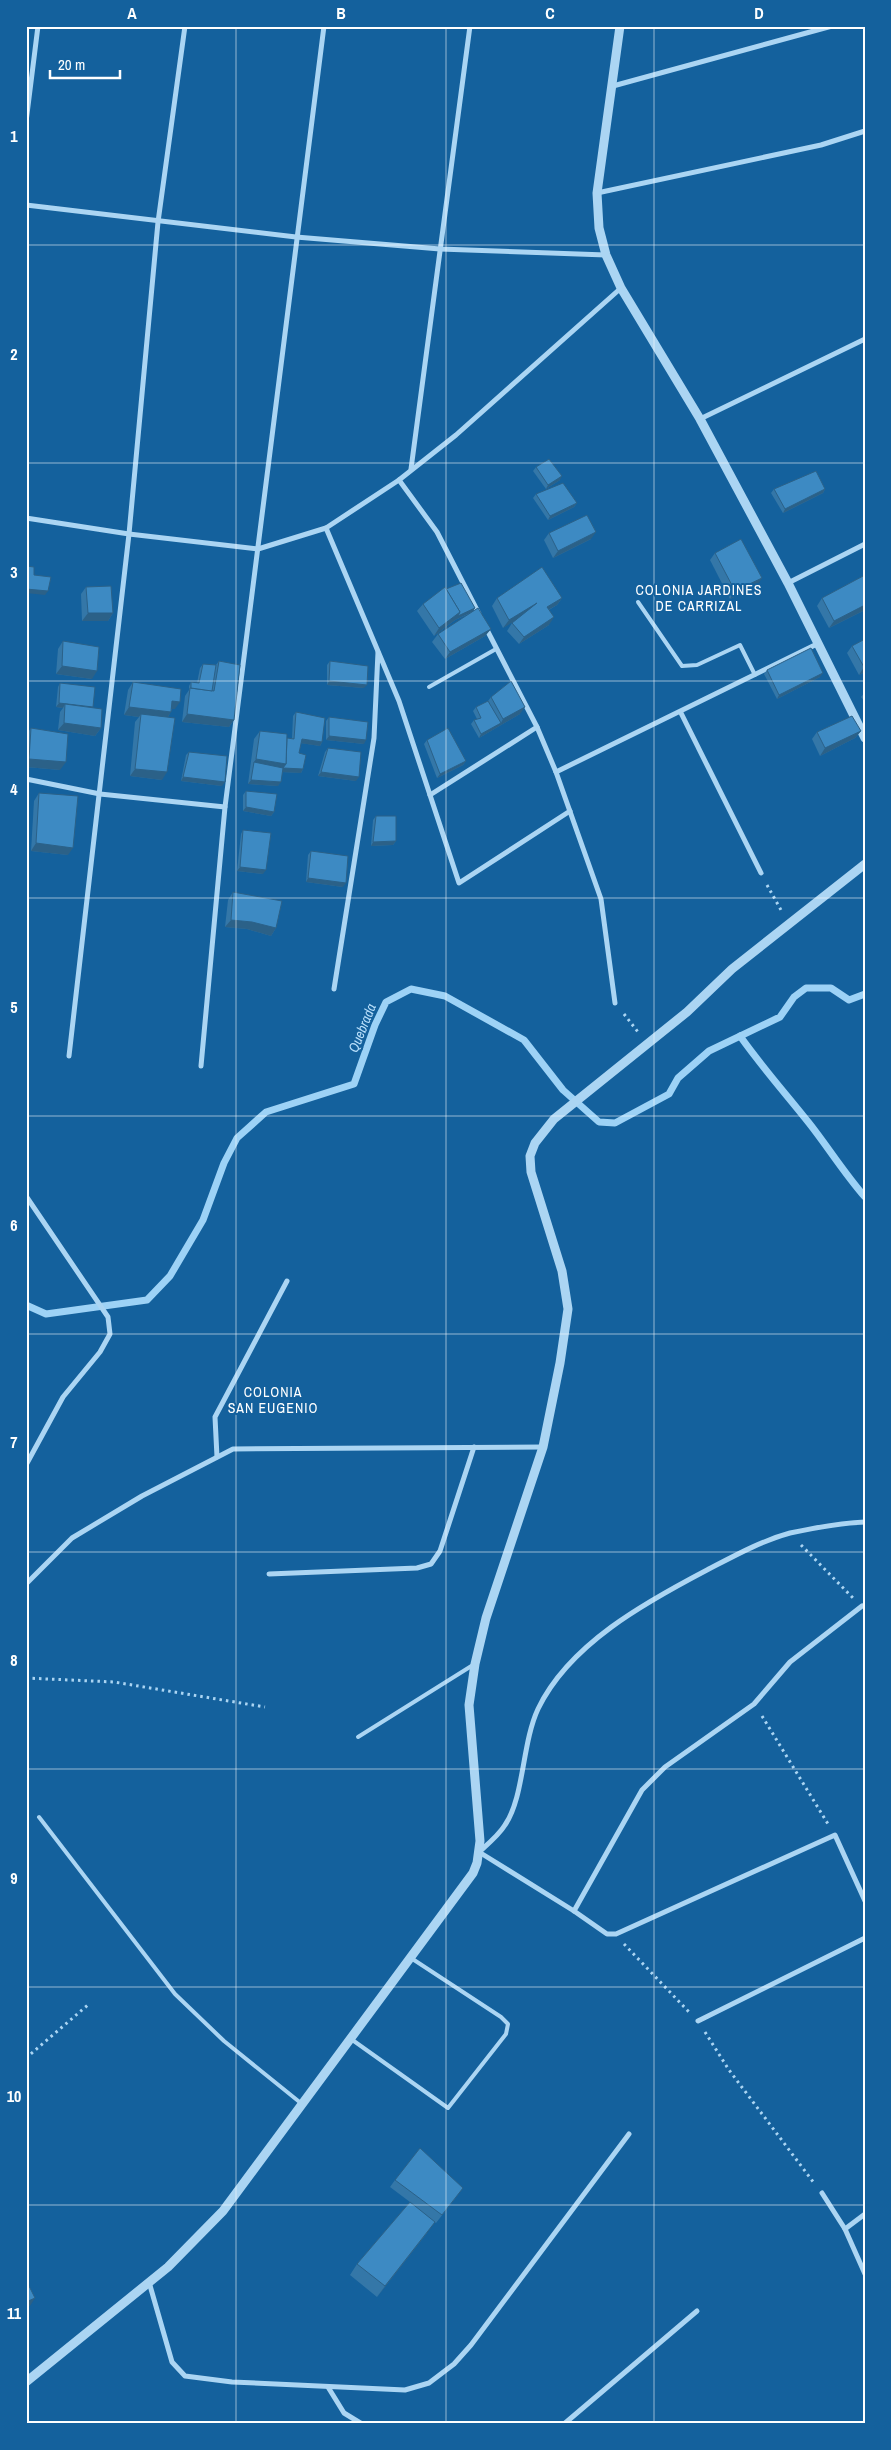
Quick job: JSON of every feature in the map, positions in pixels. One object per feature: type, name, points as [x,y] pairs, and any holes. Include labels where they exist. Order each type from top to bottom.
[{"type":"street","points":[[26,122],[38,26]]},
{"type":"street","points":[[70,1056],[128,534],[158,222],[185,26]]},
{"type":"street","points":[[201,1066],[225,807],[324,26]]},
{"type":"street","points":[[412,470],[470,26]]},
{"type":"street","points":[[620,26],[597,193],[599,228],[606,255],[621,288],[700,419],[788,583],[865,738]]},
{"type":"street","points":[[613,86],[832,26]]},
{"type":"street","points":[[597,193],[821,145],[865,131]]},
{"type":"street","points":[[26,205],[296,238],[440,249],[606,255]]},
{"type":"street","points":[[26,518],[128,534],[258,549],[326,528],[399,480],[456,435],[621,288]]},
{"type":"street","points":[[700,419],[865,339]]},
{"type":"street","points":[[399,480],[437,532],[537,728],[556,772],[601,899],[615,1003]]},
{"type":"street","points":[[326,528],[399,701],[459,883],[570,811]]},
{"type":"street","points":[[788,583],[865,544]]},
{"type":"street","points":[[556,772],[680,713],[817,644]]},
{"type":"street","points":[[334,989],[374,738],[378,649]]},
{"type":"street","points":[[680,713],[761,873]]},
{"type":"street","points":[[430,795],[537,728]]},
{"type":"street","points":[[26,779],[100,794],[225,807]]},
{"type":"street","points":[[26,2382],[168,2267],[223,2211],[473,1873],[479,1852],[469,1705],[474,1664],[486,1618],[543,1447],[560,1363],[568,1309],[562,1272],[531,1172],[530,1156],[542,1132],[554,1119],[687,1012],[732,969],[865,864]]},
{"type":"street","points":[[26,1196],[108,1317],[110,1334],[100,1352],[64,1397],[26,1465]]},
{"type":"street","points":[[217,1457],[216,1417],[287,1281]]},
{"type":"street","points":[[269,1574],[417,1568],[431,1564],[440,1551],[474,1447]]},
{"type":"street","points":[[26,1584],[72,1538],[142,1496],[233,1449],[543,1447]]},
{"type":"street","points":[[479,1852],[506,1825],[517,1793],[529,1731],[539,1708],[565,1670],[599,1638],[640,1606],[738,1554],[790,1534],[865,1522]]},
{"type":"street","points":[[574,1910],[642,1790],[665,1767],[754,1704],[790,1662],[862,1606]]},
{"type":"street","points":[[479,1852],[574,1910],[607,1934],[616,1934],[835,1835],[865,1902]]},
{"type":"street","points":[[698,2021],[865,1938]]},
{"type":"street","points":[[149,2282],[172,2362],[185,2376],[232,2382],[405,2390],[430,2384],[454,2364],[628,2134]]},
{"type":"street","points":[[822,2193],[845,2229],[865,2274]]},
{"type":"street","points":[[845,2229],[865,2214]]},
{"type":"street","points":[[564,2424],[698,2311]]},
{"type":"street","points":[[328,2387],[344,2413],[362,2424]]},
{"type":"lane","points":[[638,602],[682,666],[697,665],[740,645],[755,675]]},
{"type":"lane","points":[[429,687],[496,648]]},
{"type":"lane","points":[[358,1737],[474,1664]]},
{"type":"lane","points":[[39,1817],[175,1994],[224,2041],[302,2104]]},
{"type":"lane","points":[[351,2039],[448,2108],[506,2034],[508,2024],[501,2017],[411,1958]]},
{"type":"path","points":[[761,873],[788,925]]},
{"type":"path","points":[[615,1003],[648,1045]]},
{"type":"path","points":[[790,1534],[862,1606]]},
{"type":"path","points":[[26,1678],[114,1682],[265,1707]]},
{"type":"path","points":[[754,1704],[835,1835]]},
{"type":"path","points":[[616,1934],[698,2021],[729,2070],[822,2193]]},
{"type":"path","points":[[26,2058],[89,2004]]},
{"type":"building","points":[[549,459],[562,476],[548,485],[536,467]]},
{"type":"building","points":[[816,471],[825,489],[785,509],[774,489]]},
{"type":"building","points":[[563,483],[577,503],[550,516],[536,494]]},
{"type":"building","points":[[587,515],[596,532],[558,551],[549,533]]},
{"type":"building","points":[[741,539],[762,578],[735,591],[715,553]]},
{"type":"building","points":[[26,566],[34,567],[34,575],[51,577],[48,591],[26,589]]},
{"type":"building","points":[[542,567],[562,598],[547,607],[554,617],[524,637],[512,623],[537,603],[509,620],[497,598]]},
{"type":"building","points":[[865,575],[865,605],[834,621],[822,598]]},
{"type":"building","points":[[461,583],[475,608],[458,616],[460,612],[446,589]]},
{"type":"building","points":[[111,586],[113,613],[88,613],[86,587]]},
{"type":"building","points":[[445,587],[460,612],[439,628],[423,604]]},
{"type":"building","points":[[478,608],[491,629],[450,652],[438,634]]},
{"type":"building","points":[[865,639],[865,667],[864,667],[852,646]]},
{"type":"building","points":[[63,641],[99,647],[97,671],[62,666]]},
{"type":"building","points":[[811,648],[823,673],[779,695],[767,670]]},
{"type":"building","points":[[219,661],[240,665],[234,720],[187,714],[190,688],[214,691]]},
{"type":"building","points":[[330,661],[368,666],[367,685],[329,681]]},
{"type":"building","points":[[203,664],[216,665],[212,691],[191,688],[191,682],[199,683]]},
{"type":"building","points":[[511,681],[525,707],[503,719],[491,697]]},
{"type":"building","points":[[133,682],[181,689],[180,702],[172,701],[171,712],[129,707]]},
{"type":"building","points":[[60,683],[95,687],[93,707],[59,703]]},
{"type":"building","points":[[488,701],[501,723],[481,734],[474,720],[481,718],[476,707]]},
{"type":"building","points":[[65,704],[102,709],[101,728],[64,723]]},
{"type":"building","points":[[296,712],[325,718],[322,742],[302,739],[299,753],[306,755],[303,769],[283,768],[286,764],[287,738],[294,739]]},
{"type":"building","points":[[141,714],[175,718],[167,772],[135,769]]},
{"type":"building","points":[[852,716],[861,731],[825,748],[817,732]]},
{"type":"building","points":[[329,717],[368,722],[366,740],[329,736]]},
{"type":"building","points":[[31,728],[68,734],[66,762],[29,759]]},
{"type":"building","points":[[448,728],[466,761],[440,774],[427,740]]},
{"type":"building","points":[[260,731],[287,734],[286,764],[256,759]]},
{"type":"building","points":[[328,748],[361,752],[359,777],[321,772]]},
{"type":"building","points":[[189,752],[227,756],[225,782],[183,777]]},
{"type":"building","points":[[254,762],[283,768],[281,782],[251,780]]},
{"type":"building","points":[[246,791],[277,794],[274,812],[246,807]]},
{"type":"building","points":[[39,793],[78,796],[73,848],[36,843]]},
{"type":"building","points":[[376,816],[396,816],[396,841],[373,842]]},
{"type":"building","points":[[243,830],[271,833],[266,870],[240,867]]},
{"type":"building","points":[[311,851],[348,856],[346,883],[308,878]]},
{"type":"building","points":[[233,892],[282,901],[276,928],[252,922],[231,920]]},
{"type":"building","points":[[420,2148],[463,2188],[442,2215],[395,2180]]},
{"type":"building","points":[[410,2202],[435,2222],[385,2286],[357,2264]]},
{"type":"building","points":[[26,2280],[35,2298],[26,2302]]},
{"type":"waterway","name":"Quebrada","points":[[26,1305],[46,1314],[147,1300],[170,1276],[203,1220],[224,1163],[237,1138],[266,1112],[354,1084],[375,1025],[386,1002],[411,989],[445,996],[524,1040],[563,1090],[599,1122],[615,1123],[669,1094],[678,1078],[709,1051],[780,1017],[794,997],[806,988],[831,988],[849,1000],[865,994]]},
{"type":"waterway","points":[[740,1036],[865,1197]]},
{"type":"district","name":"COLONIA JARDINES DE CARRIZAL","points":[[699,598]]},
{"type":"district","name":"COLONIA SAN EUGENIO","points":[[273,1400]]}]
